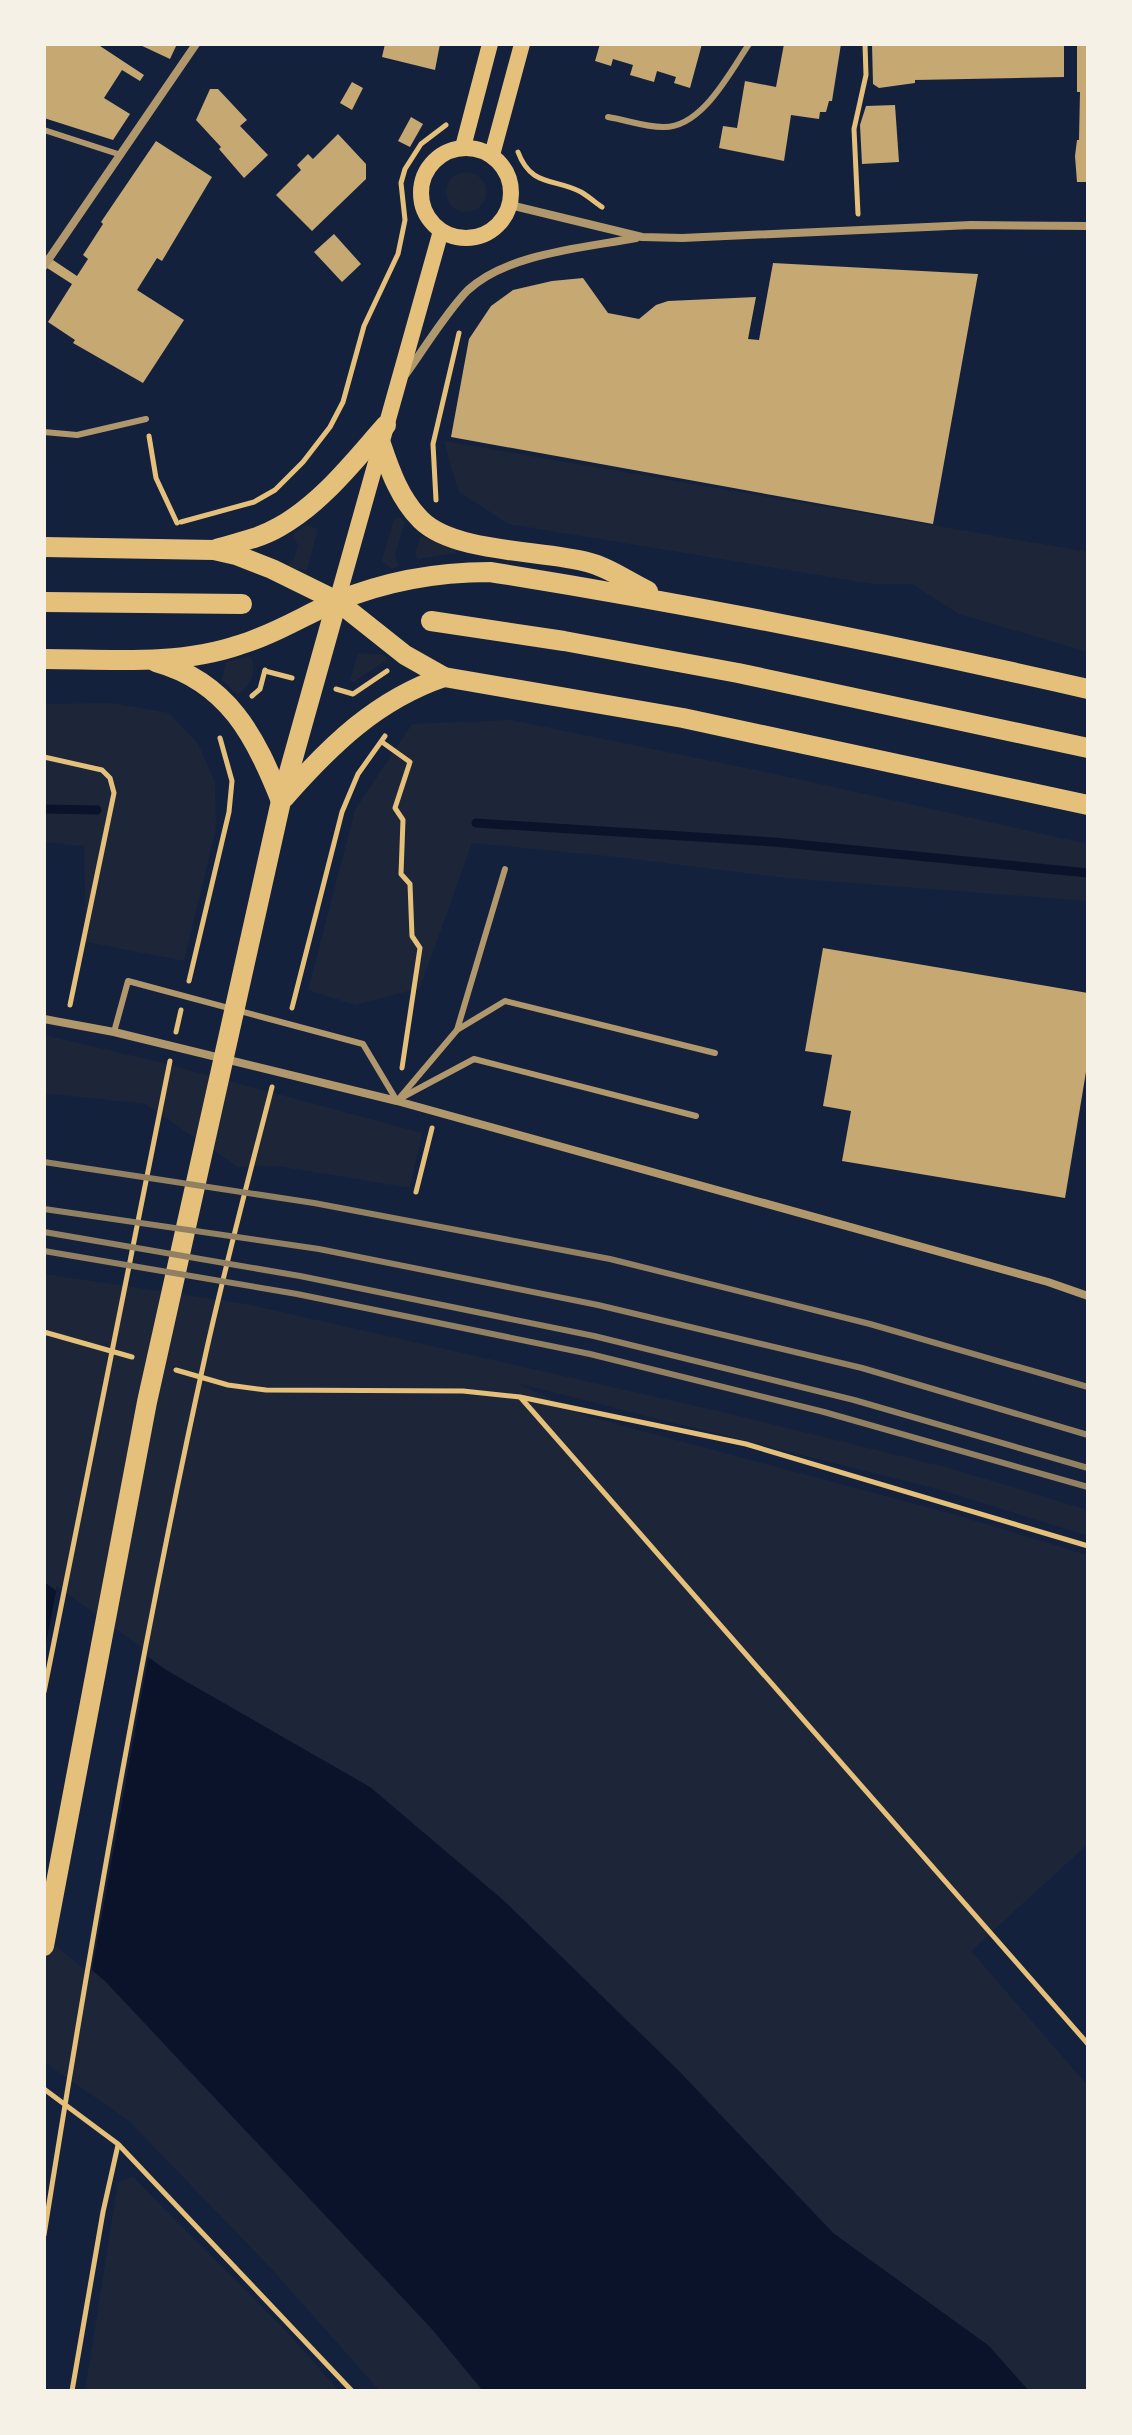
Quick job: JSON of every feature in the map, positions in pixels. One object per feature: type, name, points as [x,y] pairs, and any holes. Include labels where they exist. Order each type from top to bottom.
[{"type":"main road","points":[[463,147],[490,44]]},
{"type":"main road","points":[[492,155],[522,44]]},
{"type":"main road","points":[[463,147],[492,155],[509,177],[512,191],[504,218],[482,235],[468,238],[454,237],[441,231],[430,221],[422,207],[420,193],[423,178],[438,156],[463,147]]},
{"type":"main road","points":[[44,1946],[147,1402],[281,801],[441,231]]},
{"type":"main road","points":[[214,550],[248,541],[299,515],[384,434]]},
{"type":"main road","points":[[384,434],[400,491],[421,520],[435,531],[483,546],[589,562],[666,600]]},
{"type":"main road","points":[[44,547],[214,550],[236,555],[337,601],[405,655],[444,677],[683,718],[1088,805]]},
{"type":"main road","points":[[44,659],[144,659],[209,653],[239,646],[337,601],[412,579],[461,572],[490,572],[666,600],[1088,689]]},
{"type":"main road","points":[[44,602],[242,604]]},
{"type":"main road","points":[[431,621],[564,641],[738,673],[1088,748]]},
{"type":"main road","points":[[144,659],[201,681],[235,711],[267,766],[281,801]]},
{"type":"main road","points":[[281,801],[366,716],[406,692],[444,677]]},
{"type":"street","points":[[44,266],[196,44]]},
{"type":"street","points":[[510,205],[642,237]]},
{"type":"street","points":[[396,387],[466,292],[497,271],[547,255],[642,237],[860,232],[971,225],[1088,226]]},
{"type":"street","points":[[44,1019],[114,1032],[397,1100],[1048,1282],[1088,1296]]},
{"type":"lane","points":[[608,117],[665,127],[688,122],[706,106],[749,44]]},
{"type":"lane","points":[[44,130],[121,155]]},
{"type":"lane","points":[[44,432],[77,435],[146,419]]},
{"type":"lane","points":[[457,1030],[505,869]]},
{"type":"lane","points":[[114,1032],[128,981],[363,1044],[397,1100]]},
{"type":"lane","points":[[397,1100],[457,1030],[505,1001],[715,1053]]},
{"type":"lane","points":[[397,1100],[474,1059],[696,1116]]},
{"type":"path","points":[[860,232],[854,129],[866,75],[865,44]]},
{"type":"path","points":[[146,419],[156,478],[177,523],[231,509],[275,490],[303,462],[330,427],[343,402],[364,326],[398,254],[405,220],[401,183],[405,169],[421,144],[451,120]]},
{"type":"path","points":[[515,141],[518,155],[535,176],[563,187]]},
{"type":"path","points":[[434,504],[437,495],[433,444],[457,338],[462,328]]},
{"type":"path","points":[[347,692],[353,694],[395,666]]},
{"type":"path","points":[[244,703],[260,689],[265,671],[278,674]]},
{"type":"path","points":[[288,1021],[342,812],[358,774],[390,726]]},
{"type":"path","points":[[174,1041],[229,812],[232,781],[225,749],[215,727]]},
{"type":"path","points":[[382,742],[410,762],[395,808],[403,820],[401,874],[410,884],[412,936],[420,948],[397,1100]]},
{"type":"path","points":[[44,757],[102,770],[110,778],[114,793],[67,1022]]},
{"type":"path","points":[[44,1692],[171,1056]]},
{"type":"path","points":[[44,2235],[95,1913],[153,1604],[205,1354],[273,1081]]},
{"type":"path","points":[[416,1192],[436,1112]]},
{"type":"path","points":[[228,1385],[266,1390],[463,1391],[520,1397],[746,1444],[1088,1546]]},
{"type":"path","points":[[520,1397],[1088,2044]]},
{"type":"path","points":[[44,2089],[118,2144],[352,2391]]},
{"type":"path","points":[[72,2391],[118,2144]]},
{"type":"shaded area","points":[[466,172],[480,178],[486,192],[480,206],[466,212],[452,206],[446,192],[452,178]]},
{"type":"shaded area","points":[[444,441],[1088,552],[1088,652],[959,614],[912,584],[873,584],[508,524],[458,491]]},
{"type":"shaded area","points":[[399,517],[405,522],[395,555],[399,566],[392,569],[382,561],[394,519]]},
{"type":"shaded area","points":[[306,525],[318,529],[307,570],[290,569],[287,566],[298,546],[293,534]]},
{"type":"shaded area","points":[[421,536],[455,549],[457,553],[418,559],[415,553]]},
{"type":"shaded area","points":[[358,653],[384,655],[388,659],[354,682],[350,681]]},
{"type":"shaded area","points":[[251,656],[252,677],[238,695],[222,680],[226,662]]},
{"type":"shaded area","points":[[110,703],[169,713],[198,744],[215,782],[216,828],[184,961],[86,942],[84,846],[44,842],[44,704]]},
{"type":"shaded area","points":[[511,720],[775,774],[1088,844],[1088,901],[787,878],[472,843],[420,988],[355,1005],[308,990],[355,810],[412,724]]},
{"type":"shaded area","points":[[44,1035],[159,1062],[422,1133],[410,1188],[277,1166],[238,1167],[145,1104],[44,1093]]},
{"type":"shaded area","points":[[44,1274],[246,1304],[718,1411],[949,1468],[1088,1510],[1088,1536],[941,1490],[520,1384],[583,1415],[953,1514],[1088,1555],[1088,1844],[971,1951],[1088,2086],[1088,2391],[1029,2391],[989,2346],[833,2233],[678,2070],[503,1900],[370,1787],[166,1670],[44,1582]]},
{"type":"shaded area","points":[[44,1582],[166,1670],[370,1787],[503,1900],[678,2070],[833,2233],[989,2346],[1029,2391],[483,2391],[431,2328],[105,1981],[44,1930]]},
{"type":"shaded area","points":[[44,1930],[105,1981],[431,2328],[483,2391],[380,2391],[269,2266],[128,2120],[44,2062]]},
{"type":"shaded area","points":[[133,2177],[288,2333],[339,2391],[85,2391],[118,2182]]},
{"type":"pier","points":[[57,1586],[149,1653],[91,1975],[44,1936],[44,1655]]},
{"type":"building","points":[[44,44],[97,44],[144,75],[140,81],[122,70],[104,98],[130,114],[113,140],[44,118]]},
{"type":"building","points":[[138,44],[177,44],[170,59]]},
{"type":"building","points":[[385,44],[440,44],[435,70],[382,57]]},
{"type":"building","points":[[600,44],[702,44],[690,88],[674,83],[676,77],[657,71],[654,82],[630,75],[633,65],[613,59],[611,66],[595,61]]},
{"type":"building","points":[[784,44],[841,44],[832,101],[829,101],[826,112],[820,112],[819,119],[791,115],[784,161],[719,148],[723,126],[737,128],[745,81],[776,87]]},
{"type":"building","points":[[872,44],[1064,44],[1064,77],[915,80],[915,83],[879,88],[873,84]]},
{"type":"building","points":[[1077,45],[1088,45],[1088,182],[1077,182],[1075,156],[1079,140],[1080,92],[1077,92]]},
{"type":"building","points":[[352,82],[363,88],[352,110],[340,103]]},
{"type":"building","points":[[210,89],[218,89],[247,120],[240,126],[268,155],[244,178],[196,120]]},
{"type":"building","points":[[895,105],[899,162],[862,164],[860,125],[866,106]]},
{"type":"building","points":[[411,117],[423,124],[410,147],[398,141]]},
{"type":"building","points":[[338,134],[366,164],[366,179],[312,231],[276,195],[301,170],[297,165],[308,154],[313,159]]},
{"type":"building","points":[[156,141],[212,177],[162,261],[157,258],[137,290],[184,320],[143,383],[73,343],[75,340],[48,322],[72,284],[44,266],[44,254],[77,276],[88,259],[83,255],[103,224],[101,222]]},
{"type":"building","points":[[334,234],[361,264],[342,282],[314,252]]},
{"type":"building","points":[[773,263],[978,274],[933,524],[451,437],[469,339],[491,306],[513,290],[583,278],[608,313],[639,319],[656,305],[668,301],[756,297],[748,339],[759,340]]},
{"type":"building","points":[[823,948],[1088,993],[1088,1060],[1065,1198],[842,1161],[851,1111],[823,1106],[832,1055],[805,1051]]},
{"type":"waterway","points":[[44,809],[97,810]]},
{"type":"waterway","points":[[476,823],[774,842],[1088,873]]},
{"type":"railway","points":[[44,1162],[314,1203],[610,1259],[870,1324],[1088,1387]]},
{"type":"railway","points":[[44,1209],[319,1249],[598,1305],[862,1368],[1088,1435]]},
{"type":"railway","points":[[44,1232],[300,1276],[594,1336],[854,1400],[1088,1468]]},
{"type":"railway","points":[[44,1251],[297,1294],[590,1354],[824,1412],[1088,1487]]}]
